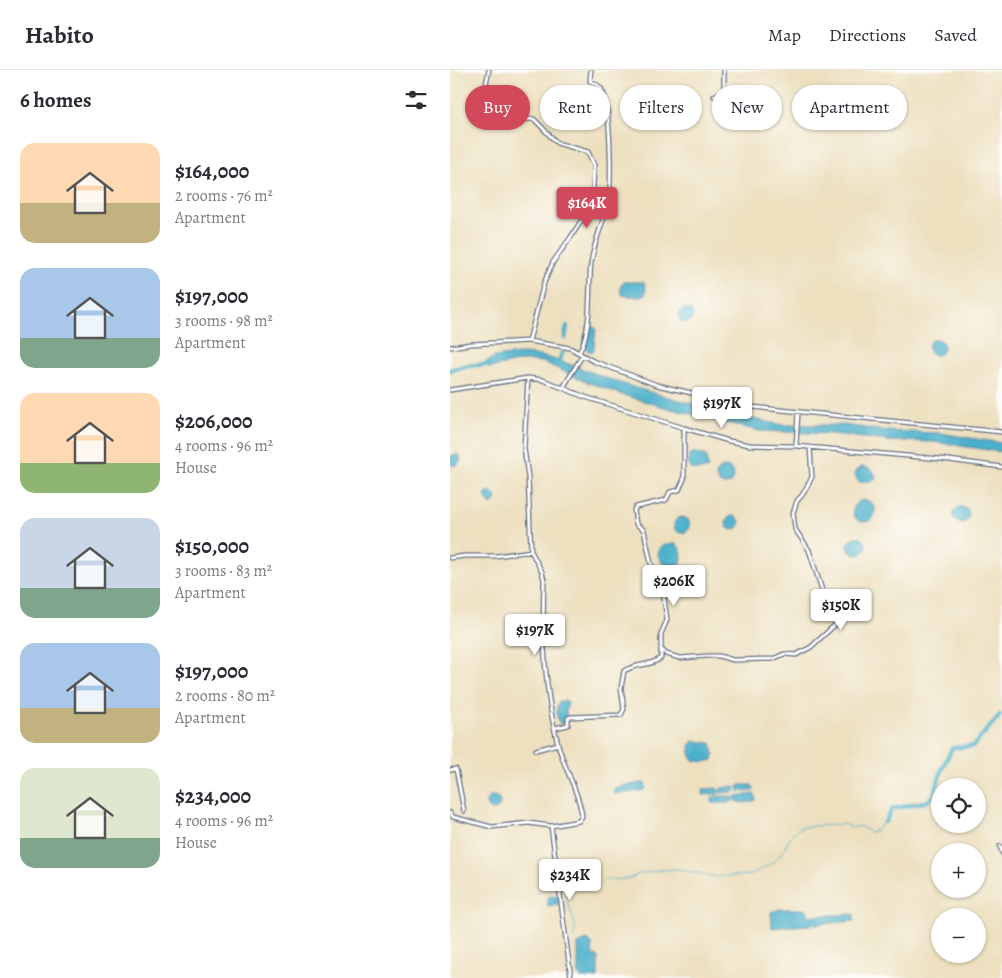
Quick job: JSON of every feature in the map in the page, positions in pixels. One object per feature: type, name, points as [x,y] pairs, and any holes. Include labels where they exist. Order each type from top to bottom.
[{"type":"street","points":[[489,70],[486,84],[492,106],[514,120],[534,119],[558,143],[588,152],[594,165],[594,188],[586,213],[553,262],[541,291],[529,340]]},
{"type":"street","points":[[563,388],[580,355],[590,303],[592,256],[608,203],[610,181],[608,112],[605,97],[598,84],[590,80],[591,70]]},
{"type":"street","points":[[724,70],[724,85]]},
{"type":"street","points":[[450,347],[529,340],[570,348],[580,355],[657,385],[752,407],[1002,432]]},
{"type":"street","points":[[450,813],[453,817],[492,827],[528,823],[550,826],[579,821],[582,816],[580,802],[558,744],[544,662],[544,580],[531,551],[528,477],[524,448],[528,378]]},
{"type":"street","points":[[450,390],[528,378],[542,380],[684,428],[750,445],[796,446],[941,458],[1002,467]]},
{"type":"street","points":[[796,446],[798,412]]},
{"type":"street","points":[[555,728],[568,725],[568,718],[570,717],[621,715],[624,709],[622,688],[624,670],[653,664],[662,658],[661,634],[667,620],[662,584],[659,574],[652,568],[644,530],[636,524],[634,510],[636,507],[666,500],[670,492],[679,490],[684,479],[684,428]]},
{"type":"street","points":[[661,650],[666,654],[680,658],[713,656],[733,660],[773,659],[784,654],[796,654],[810,647],[836,623],[837,616],[822,590],[808,550],[795,529],[793,513],[812,477],[810,447]]},
{"type":"street","points":[[450,558],[496,556],[531,551]]},
{"type":"street","points":[[536,750],[558,744]]},
{"type":"street","points":[[450,770],[456,769],[464,811]]},
{"type":"street","points":[[550,826],[571,978]]},
{"type":"street","points":[[1000,846],[1002,853]]},
{"type":"water","points":[[623,282],[644,282],[645,295],[639,297],[622,295],[620,288]]},
{"type":"water","points":[[686,309],[691,311],[693,316],[691,321],[686,323],[681,321],[679,316],[681,311]]},
{"type":"water","points":[[588,326],[596,329],[593,352],[588,351],[583,345]]},
{"type":"water","points":[[933,339],[939,339],[944,344],[942,353],[933,355],[928,350],[928,344]]},
{"type":"water","points":[[518,354],[557,360],[638,389],[767,422],[783,425],[845,425],[886,431],[940,433],[1002,443],[1002,452],[933,442],[888,441],[833,434],[759,431],[620,394],[587,382],[543,362],[522,361],[489,368],[485,365],[487,361],[495,357]]},
{"type":"water","points":[[692,453],[706,456],[708,468],[702,470],[690,469],[688,463],[689,455]]},
{"type":"water","points":[[457,454],[460,456],[461,461],[457,465],[450,465],[450,456]]},
{"type":"water","points":[[725,467],[731,470],[734,476],[731,482],[725,485],[719,482],[716,476],[719,470]]},
{"type":"water","points":[[861,467],[866,467],[874,472],[876,479],[866,482],[857,480],[855,473]]},
{"type":"water","points":[[492,492],[497,498],[491,505],[487,501],[485,494]]},
{"type":"water","points":[[864,500],[874,507],[875,511],[868,521],[864,522],[854,515],[853,511],[860,501]]},
{"type":"water","points":[[958,507],[964,507],[969,512],[967,521],[958,523],[953,518],[953,512]]},
{"type":"water","points":[[733,516],[738,518],[740,523],[738,528],[733,530],[728,528],[726,523],[728,518]]},
{"type":"water","points":[[679,517],[685,517],[690,522],[688,531],[679,533],[674,528],[674,522]]},
{"type":"water","points":[[857,537],[863,540],[866,546],[863,552],[857,555],[851,552],[848,546],[851,540]]},
{"type":"water","points":[[667,544],[676,544],[680,548],[682,555],[681,563],[674,566],[663,564],[658,552],[660,547]]},
{"type":"water","points":[[565,700],[568,702],[566,711],[567,721],[561,725],[557,716],[557,707],[559,702]]},
{"type":"water","points":[[694,741],[711,743],[714,754],[713,760],[704,762],[693,760],[690,754],[690,745]]},
{"type":"water","points":[[645,783],[646,788],[642,791],[614,794],[613,790],[623,786]]},
{"type":"water","points":[[752,785],[754,790],[739,792],[738,786]]},
{"type":"water","points":[[736,787],[735,792],[720,793],[721,788]]},
{"type":"water","points":[[717,788],[718,794],[703,795],[703,789]]},
{"type":"water","points":[[755,794],[756,800],[754,801],[742,803],[735,800],[735,796]]},
{"type":"water","points":[[493,796],[498,798],[500,803],[498,808],[493,810],[488,808],[486,803],[488,798]]},
{"type":"water","points":[[732,796],[733,801],[712,803],[712,798]]},
{"type":"water","points":[[553,867],[555,869],[556,881],[553,883],[547,881],[546,876],[547,869]]},
{"type":"water","points":[[558,895],[558,905],[548,906],[547,897]]},
{"type":"water","points":[[780,909],[805,909],[810,916],[854,914],[854,921],[772,928],[771,912]]},
{"type":"water","points":[[587,940],[592,943],[593,956],[598,958],[598,978],[581,978],[578,974],[578,944]]},
{"type":"waterway","points":[[565,338],[567,326]]},
{"type":"waterway","points":[[558,365],[562,353]]},
{"type":"waterway","points":[[450,370],[465,366],[490,364]]},
{"type":"waterway","points":[[885,822],[892,809],[928,801],[934,795],[942,769],[952,748],[973,746],[1000,715]]},
{"type":"waterway","points":[[572,939],[575,926],[567,898],[567,891],[570,885],[596,887],[605,880],[629,879],[639,874],[677,869],[717,877],[751,875],[772,863],[781,854],[793,833],[802,827],[844,824],[853,828],[860,826],[870,832],[877,830],[886,819]]}]
